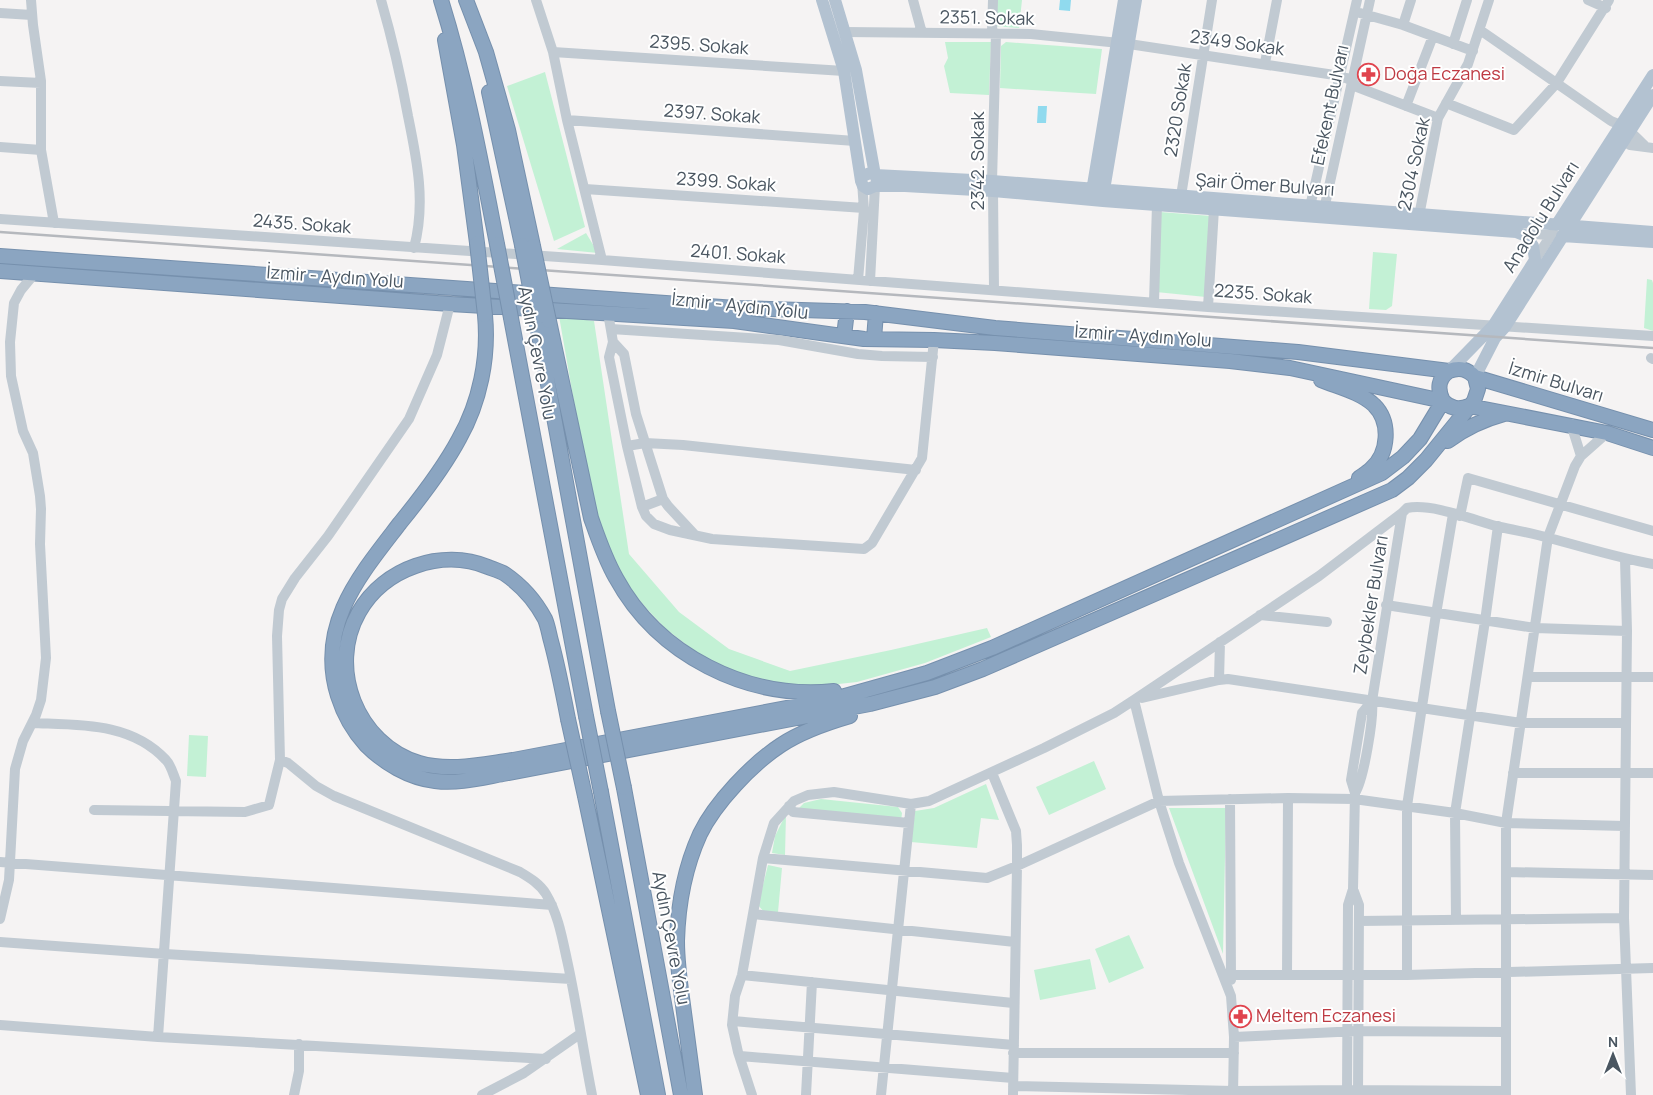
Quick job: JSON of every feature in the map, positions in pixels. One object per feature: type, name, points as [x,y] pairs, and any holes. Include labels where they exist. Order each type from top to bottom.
[{"type":"highway","points":[[439,0],[464,145],[487,339],[482,375],[474,405],[460,437],[443,467],[367,565],[346,600],[336,629],[332,661],[335,685],[343,711],[356,735],[377,756],[402,771],[435,781],[468,780],[851,708],[935,687]]},
{"type":"highway","name":"Aydın Çevre Yolu","points":[[439,0],[453,38],[472,119],[658,1095]]},
{"type":"highway","name":"Aydın Çevre Yolu","points":[[466,0],[505,162],[528,245],[608,711],[681,1095]]},
{"type":"highway","name":"İzmir - Aydın Yolu","points":[[0,256],[736,308],[876,313],[996,328],[1298,352],[1449,371]]},
{"type":"highway","name":"İzmir - Aydın Yolu","points":[[0,271],[450,304],[734,321],[874,339],[934,340],[1230,361],[1290,368],[1442,401],[1452,408],[1469,406]]},
{"type":"highway","points":[[844,336],[847,311]]},
{"type":"highway","points":[[874,339],[876,313]]},
{"type":"highway","points":[[542,320],[591,518],[601,545],[616,578],[634,605],[659,633],[692,659],[722,674],[758,687],[792,693],[828,692],[882,686]]},
{"type":"highway","points":[[1290,368],[1362,397],[1374,406],[1383,418],[1386,430],[1386,443],[1380,458],[1373,468],[1336,494]]},
{"type":"highway","name":"İzmir Bulvarı","points":[[1449,371],[1466,370],[1475,377],[1653,430]]},
{"type":"highway","points":[[648,1095],[585,796],[568,719],[560,675],[546,620],[527,593],[504,574],[477,563],[447,559],[418,564],[392,577],[379,588],[360,611],[352,627],[347,649],[346,666],[349,684],[361,718],[373,734],[392,750],[419,763],[445,767],[472,766],[513,760],[834,699],[927,673],[992,648],[1382,473],[1420,439],[1442,401],[1438,388],[1440,381],[1449,371]]},
{"type":"highway","points":[[1426,460],[1477,395],[1478,383],[1475,377]]},
{"type":"highway","name":"İzmir Bulvarı","points":[[1469,406],[1607,432],[1653,448]]},
{"type":"highway","points":[[695,1095],[680,985],[677,942],[680,903],[685,879],[700,834],[724,796],[780,745],[820,725],[983,669],[1392,490],[1462,430],[1479,421],[1508,412]]},
{"type":"main road","points":[[822,0],[839,33]]},
{"type":"main road","points":[[835,0],[839,33],[850,70],[875,180]]},
{"type":"main road","points":[[1123,44],[1124,0]]},
{"type":"main road","points":[[1097,195],[1123,44],[1136,0]]},
{"type":"main road","points":[[850,70],[855,141],[862,181]]},
{"type":"main road","name":"Anadolu Bulvarı","points":[[1449,371],[1499,327],[1653,75]]},
{"type":"main road","name":"Anadolu Bulvarı","points":[[1560,230],[1584,202],[1620,130],[1653,95]]},
{"type":"main road","name":"Şair Ömer Bulvarı","points":[[862,181],[863,176],[867,173],[875,180],[993,186],[1097,195],[1181,196],[1309,211],[1560,230],[1653,242]]},
{"type":"main road","name":"Şair Ömer Bulvarı","points":[[1097,195],[1157,205],[1214,209],[1309,211]]},
{"type":"main road","points":[[1584,202],[1585,213],[1588,219],[1599,228]]},
{"type":"main road","name":"Şair Ömer Bulvarı","points":[[1419,219],[1516,232]]},
{"type":"main road","name":"Şair Ömer Bulvarı","points":[[1560,230],[1599,228],[1653,232]]},
{"type":"main road","points":[[1516,232],[1526,236],[1533,246],[1535,260]]},
{"type":"main road","name":"Anadolu Bulvarı","points":[[1475,377],[1535,260]]},
{"type":"street","points":[[31,0],[41,83],[41,150],[54,223]]},
{"type":"street","points":[[382,0],[397,56],[418,166],[420,227],[414,248]]},
{"type":"street","points":[[536,0],[553,52],[567,120],[602,260]]},
{"type":"street","points":[[913,0],[922,33]]},
{"type":"street","name":"2342. Sokak","points":[[993,0],[994,289]]},
{"type":"street","name":"2320 Sokak","points":[[1181,196],[1212,0]]},
{"type":"street","points":[[1265,63],[1277,0]]},
{"type":"street","name":"Efekent Bulvarı","points":[[1309,211],[1357,0]]},
{"type":"street","name":"Efekent Bulvarı","points":[[1323,212],[1370,0]]},
{"type":"street","points":[[1403,25],[1411,0]]},
{"type":"street","points":[[1453,44],[1467,0]]},
{"type":"street","name":"2304 Sokak","points":[[1419,219],[1438,118],[1468,64],[1489,0]]},
{"type":"street","points":[[1446,104],[1514,130],[1556,84],[1606,5],[1588,0]]},
{"type":"street","points":[[1355,12],[1403,25],[1473,51]]},
{"type":"street","points":[[0,13],[32,15]]},
{"type":"street","points":[[1480,30],[1620,130],[1630,145],[1649,147]]},
{"type":"street","name":"2351. Sokak","points":[[839,33],[1031,34],[1123,44]]},
{"type":"street","points":[[1406,106],[1433,36]]},
{"type":"street","name":"2349 Sokak","points":[[1123,44],[1265,63],[1341,76],[1351,80],[1357,87],[1438,118]]},
{"type":"street","name":"2395. Sokak","points":[[553,52],[850,70]]},
{"type":"street","points":[[0,81],[41,83]]},
{"type":"street","name":"2397. Sokak","points":[[567,120],[855,141]]},
{"type":"street","points":[[0,147],[41,150]]},
{"type":"street","points":[[870,281],[876,198],[875,180]]},
{"type":"street","points":[[858,280],[864,208],[862,181]]},
{"type":"street","name":"2399. Sokak","points":[[585,189],[864,208]]},
{"type":"street","points":[[1154,302],[1157,205]]},
{"type":"street","points":[[1208,307],[1214,209]]},
{"type":"street","name":"2435. Sokak","points":[[0,219],[602,260]]},
{"type":"street","name":"Şair Ömer Bulvarı","points":[[1516,232],[1560,230]]},
{"type":"street","name":"Anadolu Bulvarı","points":[[1535,260],[1560,230]]},
{"type":"street","name":"2401. Sokak","points":[[602,260],[870,281]]},
{"type":"street","points":[[0,919],[9,880],[5,863],[15,769],[23,741],[41,700],[46,658],[40,544],[42,509],[33,453],[23,431],[11,376],[10,342],[14,303],[21,290],[35,274]]},
{"type":"street","name":"2235. Sokak","points":[[870,281],[994,289],[1208,307],[1653,336]]},
{"type":"street","points":[[94,810],[245,812],[269,805],[280,760],[278,636],[279,610],[282,599],[409,419],[437,356],[450,304]]},
{"type":"street","points":[[608,313],[612,342],[609,357],[627,446],[642,507],[646,516],[654,524],[670,530],[712,539],[864,549],[872,543],[922,458],[934,340]]},
{"type":"street","points":[[611,329],[780,340],[858,354],[933,357]]},
{"type":"street","points":[[612,342],[624,354],[636,414],[663,499],[694,535]]},
{"type":"street","points":[[1571,424],[1581,456]]},
{"type":"street","points":[[740,1056],[884,1068],[1013,1086],[1233,1093],[1506,1093],[1506,823],[1548,537],[1581,456],[1607,432]]},
{"type":"street","points":[[627,446],[645,443],[682,445],[916,470]]},
{"type":"street","points":[[1407,974],[1407,806],[1436,614],[1457,515],[1468,478],[1653,531]]},
{"type":"street","points":[[642,507],[663,499]]},
{"type":"street","points":[[758,1095],[752,1095],[740,1056],[733,1021],[735,996],[742,975],[763,858],[774,823],[794,801],[808,795],[834,792],[911,804],[929,801],[992,773],[1114,713],[1319,576],[1406,508],[1417,506],[1457,515],[1548,537],[1625,559],[1653,564]]},
{"type":"street","name":"Zeybekler Bulvarı","points":[[1352,1092],[1353,974],[1348,905],[1353,889],[1354,796],[1359,785],[1372,714],[1372,701],[1386,605],[1402,513]]},
{"type":"street","points":[[1456,920],[1455,813],[1498,526]]},
{"type":"street","points":[[1625,559],[1627,631],[1624,918],[1631,1095]]},
{"type":"street","points":[[1386,605],[1535,628],[1627,631]]},
{"type":"street","points":[[1260,615],[1327,622]]},
{"type":"street","points":[[1219,680],[1220,642]]},
{"type":"street","points":[[1528,678],[1653,677]]},
{"type":"street","points":[[1134,700],[1219,680],[1271,685],[1521,723],[1625,724]]},
{"type":"street","points":[[1134,700],[1159,801],[1180,863],[1231,996]]},
{"type":"street","points":[[32,723],[98,726],[140,738],[167,761],[176,781],[158,1036]]},
{"type":"street","points":[[280,760],[288,763],[316,786],[334,796],[520,872],[534,881],[546,893],[557,918],[571,979],[592,1095]]},
{"type":"street","points":[[992,773],[1016,831],[1017,845],[1013,1086]]},
{"type":"street","points":[[1513,773],[1653,773]]},
{"type":"street","points":[[763,858],[987,878],[1159,801],[1354,796],[1506,823],[1625,826]]},
{"type":"street","points":[[1287,975],[1288,798]]},
{"type":"street","points":[[1230,799],[1231,996],[1234,1037],[1233,1093]]},
{"type":"street","points":[[882,1095],[911,804]]},
{"type":"street","points":[[789,806],[793,812],[909,823]]},
{"type":"street","points":[[5,863],[552,906]]},
{"type":"street","points":[[1506,872],[1653,875]]},
{"type":"street","name":"Zeybekler Bulvarı","points":[[1353,889],[1359,905],[1353,974]]},
{"type":"street","points":[[753,914],[1015,942]]},
{"type":"street","points":[[1359,921],[1624,918]]},
{"type":"street","points":[[0,942],[571,979]]},
{"type":"street","points":[[1231,975],[1407,974],[1653,968]]},
{"type":"street","points":[[742,975],[1013,1003]]},
{"type":"street","points":[[806,1095],[812,982]]},
{"type":"street","points":[[733,1021],[887,1033],[1014,1049],[1234,1052]]},
{"type":"street","points":[[0,1025],[546,1058]]},
{"type":"street","points":[[1234,1037],[1353,1032],[1506,1032]]},
{"type":"street","points":[[482,1095],[497,1091],[580,1034]]},
{"type":"street","points":[[294,1095],[299,1071],[299,1044]]},
{"type":"green space","points":[[995,0],[1022,0],[1019,28],[994,26]]},
{"type":"green space","points":[[945,42],[991,42],[989,95],[950,93],[944,66],[948,58]]},
{"type":"green space","points":[[1006,42],[1102,49],[1096,94],[1000,88],[1001,46]]},
{"type":"green space","points":[[545,72],[585,227],[554,241],[507,86]]},
{"type":"green space","points":[[1160,212],[1211,216],[1206,297],[1156,292]]},
{"type":"green space","points":[[586,233],[598,253],[557,249]]},
{"type":"green space","points":[[1373,252],[1397,254],[1392,306],[1386,310],[1369,309]]},
{"type":"green space","points":[[1647,279],[1652,280],[1653,283],[1653,331],[1644,328]]},
{"type":"green space","points":[[559,316],[594,321],[629,554],[679,612],[729,649],[790,671],[987,628],[991,637],[925,663],[857,682],[811,687],[747,678],[710,663],[666,629],[647,609],[627,585],[611,556],[598,516],[582,448]]},
{"type":"green space","points":[[189,735],[208,736],[206,777],[187,776]]},
{"type":"green space","points":[[1094,761],[1106,789],[1049,815],[1036,787]]},
{"type":"green space","points":[[986,784],[999,820],[981,818],[977,848],[911,842],[915,811],[934,808]]},
{"type":"green space","points":[[821,799],[898,807],[902,813],[901,821],[797,810],[804,803]]},
{"type":"green space","points":[[1169,808],[1226,808],[1223,954]]},
{"type":"green space","points":[[786,814],[785,855],[772,853],[775,836]]},
{"type":"green space","points":[[768,865],[782,868],[778,912],[764,912],[758,905]]},
{"type":"green space","points":[[1129,935],[1144,968],[1109,983],[1095,949]]},
{"type":"green space","points":[[1090,959],[1096,989],[1040,1000],[1034,970]]},
{"type":"water","points":[[1060,0],[1071,0],[1070,11],[1059,10]]},
{"type":"water","points":[[1038,106],[1047,106],[1046,123],[1037,123]]},
{"type":"railway","points":[[0,232],[1653,348]]},
{"type":"place","name":"Doğa Eczanesi","points":[[1368,74]]},
{"type":"place","name":"Meltem Eczanesi","points":[[1240,1016]]}]
